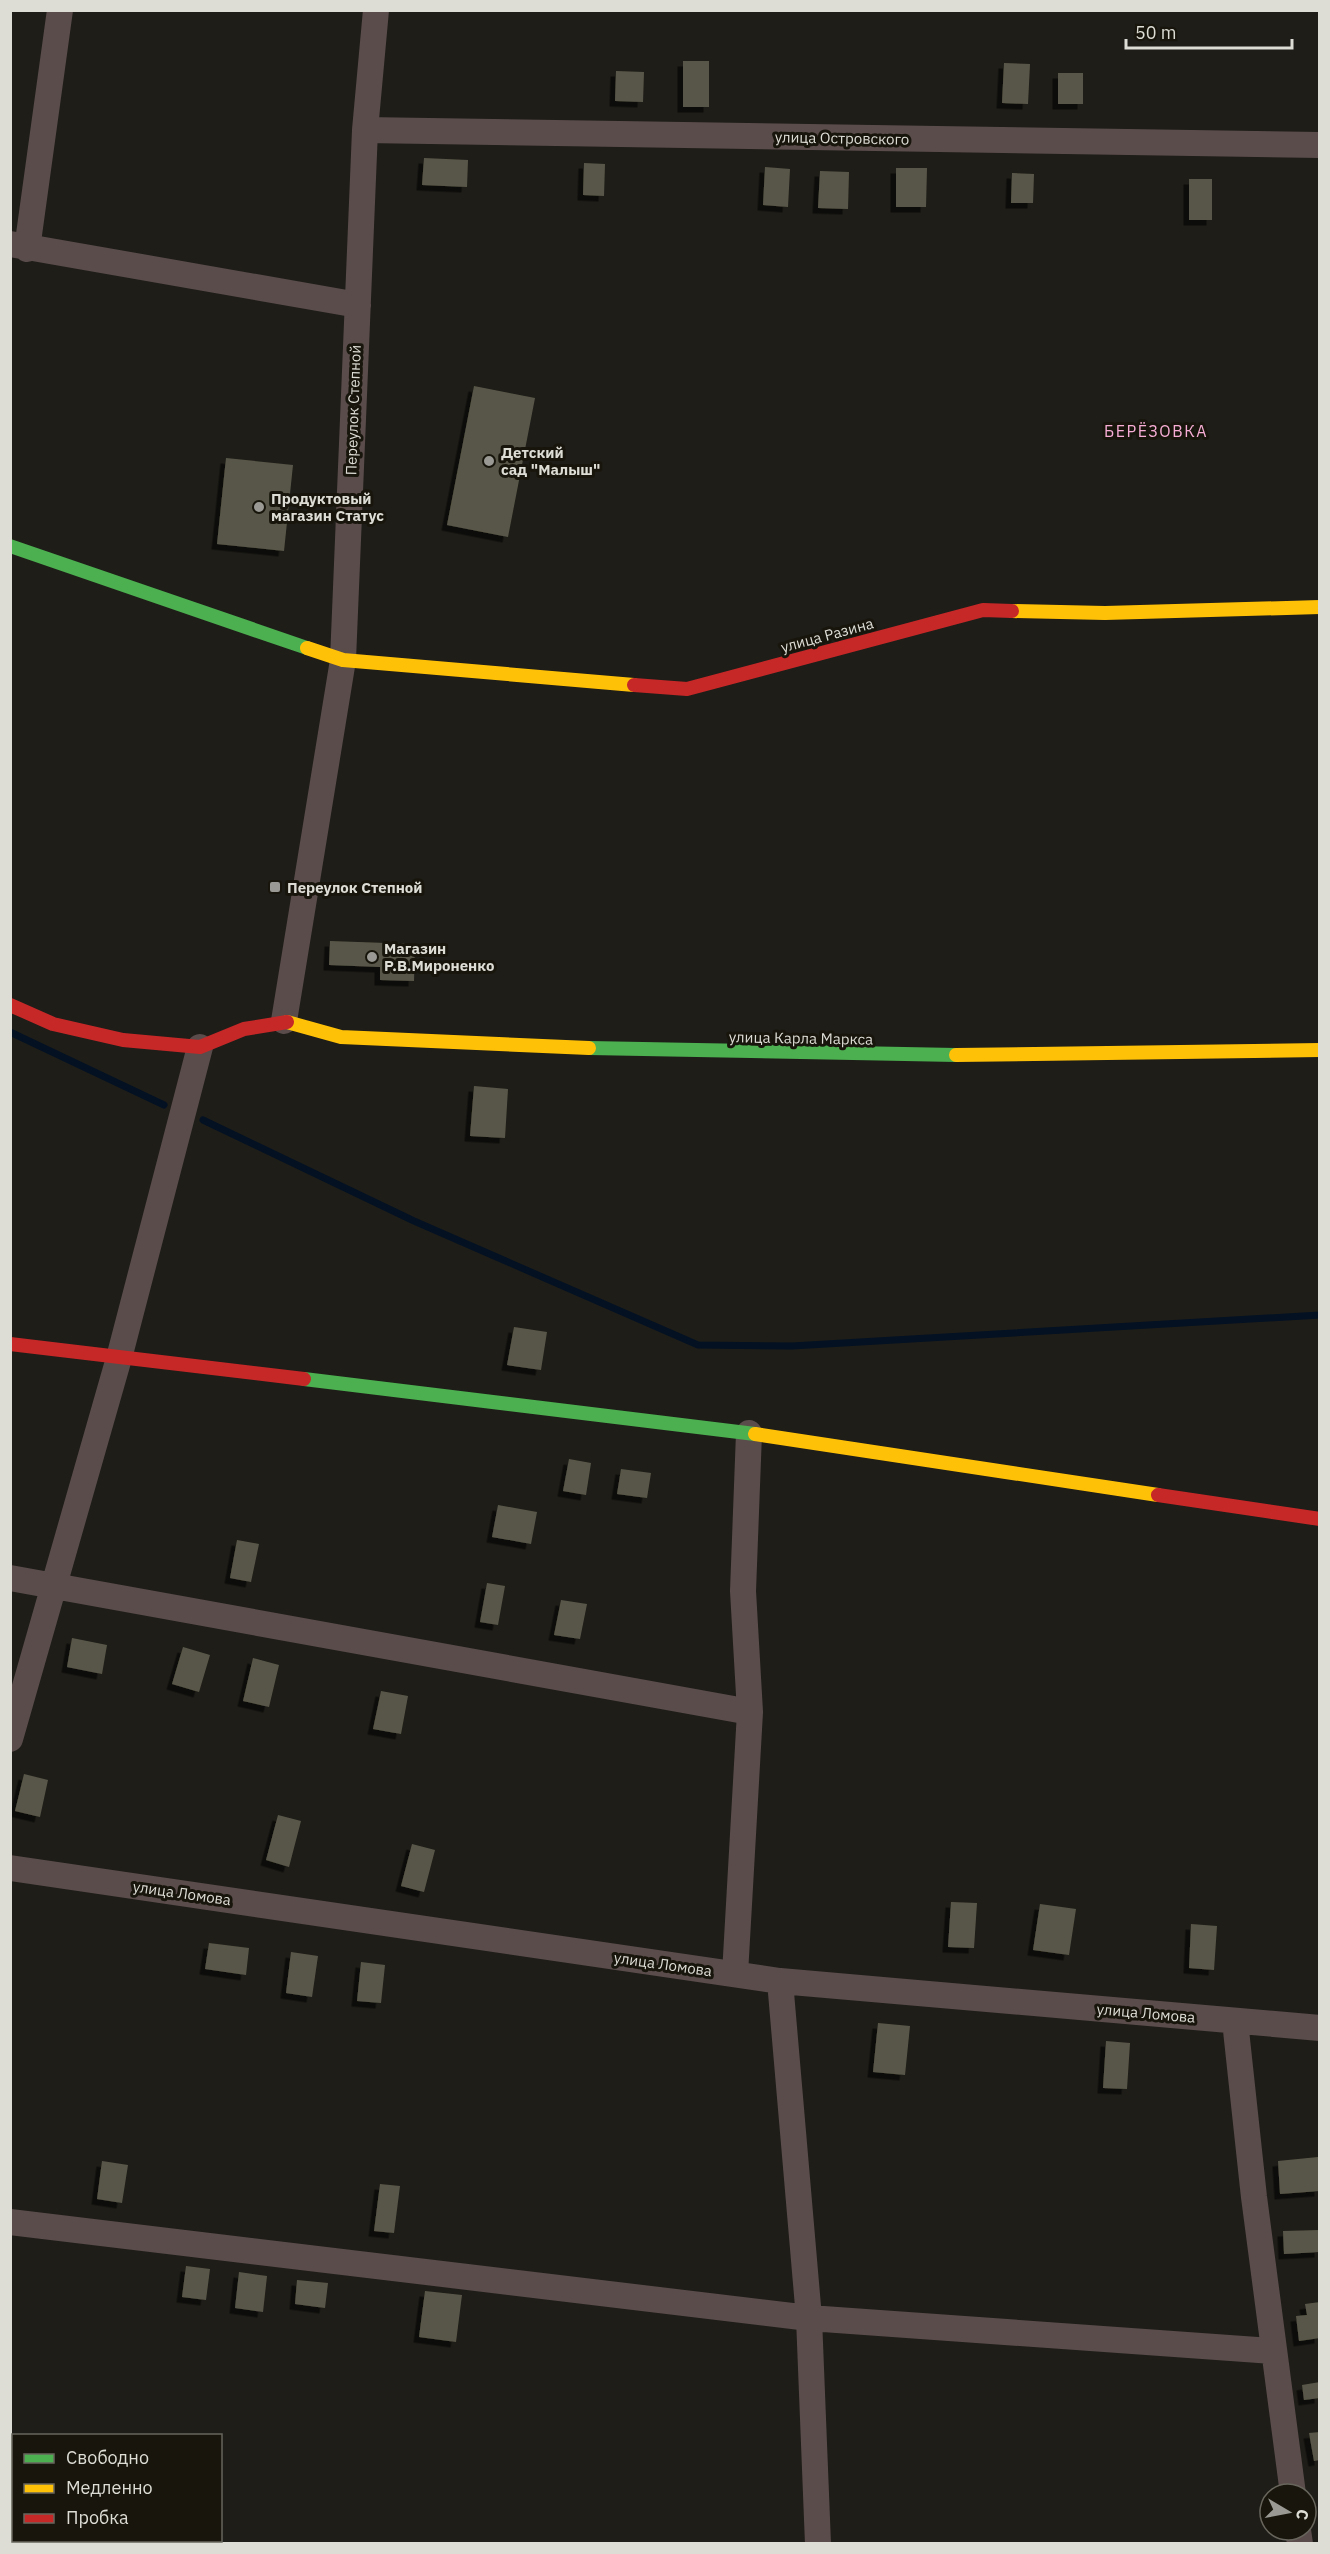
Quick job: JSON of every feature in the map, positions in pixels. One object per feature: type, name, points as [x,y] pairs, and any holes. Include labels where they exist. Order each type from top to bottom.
[{"type":"street","points":[[60,10],[19,247],[358,305]]},
{"type":"street","name":"Переулок Степной","points":[[284,1021],[343,660],[365,130],[376,10]]},
{"type":"street","name":"улица Островского","points":[[365,130],[1320,146]]},
{"type":"street","name":"улица Разина","points":[[10,546],[343,660],[687,689],[983,610],[1105,613],[1320,607]]},
{"type":"street","points":[[10,1005],[53,1024],[123,1040],[200,1047],[244,1029],[284,1021]]},
{"type":"street","name":"улица Карла Маркса","points":[[284,1021],[341,1037],[625,1050],[900,1056],[1320,1050]]},
{"type":"street","points":[[10,1739],[119,1358],[200,1047]]},
{"type":"street","points":[[10,1344],[749,1433],[1320,1519]]},
{"type":"street","points":[[735,1974],[750,1712],[744,1591],[749,1433]]},
{"type":"street","points":[[10,1578],[750,1712]]},
{"type":"street","name":"улица Ломова","points":[[10,1868],[780,1981],[1320,2028]]},
{"type":"street","points":[[780,1981],[809,2319],[818,2544]]},
{"type":"street","points":[[1235,2021],[1273,2351],[1291,2482]]},
{"type":"street","points":[[10,2222],[809,2319],[1273,2351]]},
{"type":"building","points":[[683,61],[709,61],[709,107],[683,107]]},
{"type":"building","points":[[1004,63],[1030,64],[1028,104],[1002,103]]},
{"type":"building","points":[[616,71],[644,72],[643,102],[615,101]]},
{"type":"building","points":[[1058,73],[1083,73],[1083,104],[1058,104]]},
{"type":"building","points":[[424,158],[468,160],[467,187],[422,185]]},
{"type":"building","points":[[584,163],[605,164],[604,196],[583,195]]},
{"type":"building","points":[[765,167],[790,169],[788,207],[763,205]]},
{"type":"building","points":[[896,168],[927,168],[926,207],[896,207]]},
{"type":"building","points":[[820,171],[849,172],[848,209],[818,208]]},
{"type":"building","points":[[1012,173],[1034,174],[1033,203],[1011,203]]},
{"type":"building","points":[[1189,179],[1212,179],[1212,220],[1189,220]]},
{"type":"building","points":[[474,386],[535,398],[508,537],[447,525]]},
{"type":"building","points":[[226,458],[293,465],[284,551],[217,544]]},
{"type":"building","points":[[330,941],[415,944],[414,981],[380,980],[380,967],[329,965]]},
{"type":"building","points":[[474,1086],[508,1089],[505,1138],[470,1136]]},
{"type":"building","points":[[514,1327],[547,1332],[541,1370],[507,1365]]},
{"type":"building","points":[[569,1459],[591,1463],[586,1495],[563,1491]]},
{"type":"building","points":[[621,1469],[651,1473],[647,1498],[617,1494]]},
{"type":"building","points":[[498,1505],[537,1512],[531,1544],[492,1537]]},
{"type":"building","points":[[237,1540],[259,1544],[251,1582],[230,1578]]},
{"type":"building","points":[[487,1583],[505,1586],[498,1625],[480,1622]]},
{"type":"building","points":[[561,1600],[587,1604],[580,1639],[554,1635]]},
{"type":"building","points":[[72,1638],[107,1645],[102,1674],[67,1667]]},
{"type":"building","points":[[183,1647],[210,1655],[199,1692],[172,1684]]},
{"type":"building","points":[[253,1658],[279,1665],[269,1707],[243,1701]]},
{"type":"building","points":[[381,1691],[408,1696],[401,1734],[373,1729]]},
{"type":"building","points":[[24,1774],[48,1780],[40,1817],[15,1811]]},
{"type":"building","points":[[278,1815],[301,1821],[289,1867],[266,1860]]},
{"type":"building","points":[[412,1844],[435,1850],[424,1892],[401,1886]]},
{"type":"building","points":[[951,1902],[977,1903],[974,1948],[948,1947]]},
{"type":"building","points":[[1040,1904],[1076,1909],[1069,1955],[1033,1950]]},
{"type":"building","points":[[1191,1924],[1217,1926],[1214,1970],[1189,1968]]},
{"type":"building","points":[[209,1943],[249,1948],[246,1975],[205,1969]]},
{"type":"building","points":[[291,1952],[318,1956],[312,1997],[286,1993]]},
{"type":"building","points":[[361,1962],[385,1965],[381,2003],[357,2001]]},
{"type":"building","points":[[878,2023],[910,2026],[905,2075],[873,2072]]},
{"type":"building","points":[[1106,2041],[1130,2043],[1127,2089],[1103,2088]]},
{"type":"building","points":[[1318,2157],[1320,2191],[1280,2194],[1278,2161]]},
{"type":"building","points":[[102,2161],[128,2165],[122,2203],[97,2199]]},
{"type":"building","points":[[380,2184],[400,2186],[394,2233],[374,2231]]},
{"type":"building","points":[[1320,2230],[1320,2252],[1284,2254],[1283,2231]]},
{"type":"building","points":[[186,2266],[210,2269],[206,2300],[182,2297]]},
{"type":"building","points":[[239,2272],[267,2276],[263,2312],[235,2308]]},
{"type":"building","points":[[297,2280],[328,2283],[325,2308],[295,2304]]},
{"type":"building","points":[[425,2291],[462,2295],[456,2342],[419,2337]]},
{"type":"building","points":[[1320,2302],[1320,2338],[1299,2341],[1296,2316],[1307,2315],[1305,2304]]},
{"type":"building","points":[[1320,2382],[1320,2398],[1304,2400],[1302,2385]]},
{"type":"building","points":[[1320,2432],[1320,2460],[1314,2461],[1309,2433]]},
{"type":"waterway","points":[[10,1032],[164,1105]]},
{"type":"waterway","points":[[203,1120],[414,1221],[698,1345],[792,1346],[1320,1315]]},
{"type":"traffic: fast","points":[[10,546],[307,648]]},
{"type":"traffic: fast","points":[[589,1048],[956,1055]]},
{"type":"traffic: fast","points":[[304,1379],[755,1434]]},
{"type":"traffic: slow","points":[[1012,611],[1105,613],[1320,607]]},
{"type":"traffic: slow","points":[[307,648],[343,660],[634,685]]},
{"type":"traffic: slow","points":[[287,1022],[341,1037],[589,1048]]},
{"type":"traffic: slow","points":[[956,1055],[1320,1050]]},
{"type":"traffic: slow","points":[[755,1434],[1158,1495]]},
{"type":"traffic: jam","points":[[634,685],[687,689],[983,610],[1012,611]]},
{"type":"traffic: jam","points":[[10,1005],[53,1024],[123,1040],[200,1047],[244,1029],[287,1022]]},
{"type":"traffic: jam","points":[[10,1344],[304,1379]]},
{"type":"traffic: jam","points":[[1158,1495],[1320,1519]]},
{"type":"place","name":"Детский сад \"Малыш\"","points":[[489,461]]},
{"type":"place","name":"Продуктовый магазин Статус","points":[[259,507]]},
{"type":"place","name":"Переулок Степной","points":[[275,887]]},
{"type":"place","name":"Магазин Р.В.Мироненко","points":[[372,957]]},
{"type":"district","name":"БЕРЁЗОВКА","points":[[1156,431]]}]
